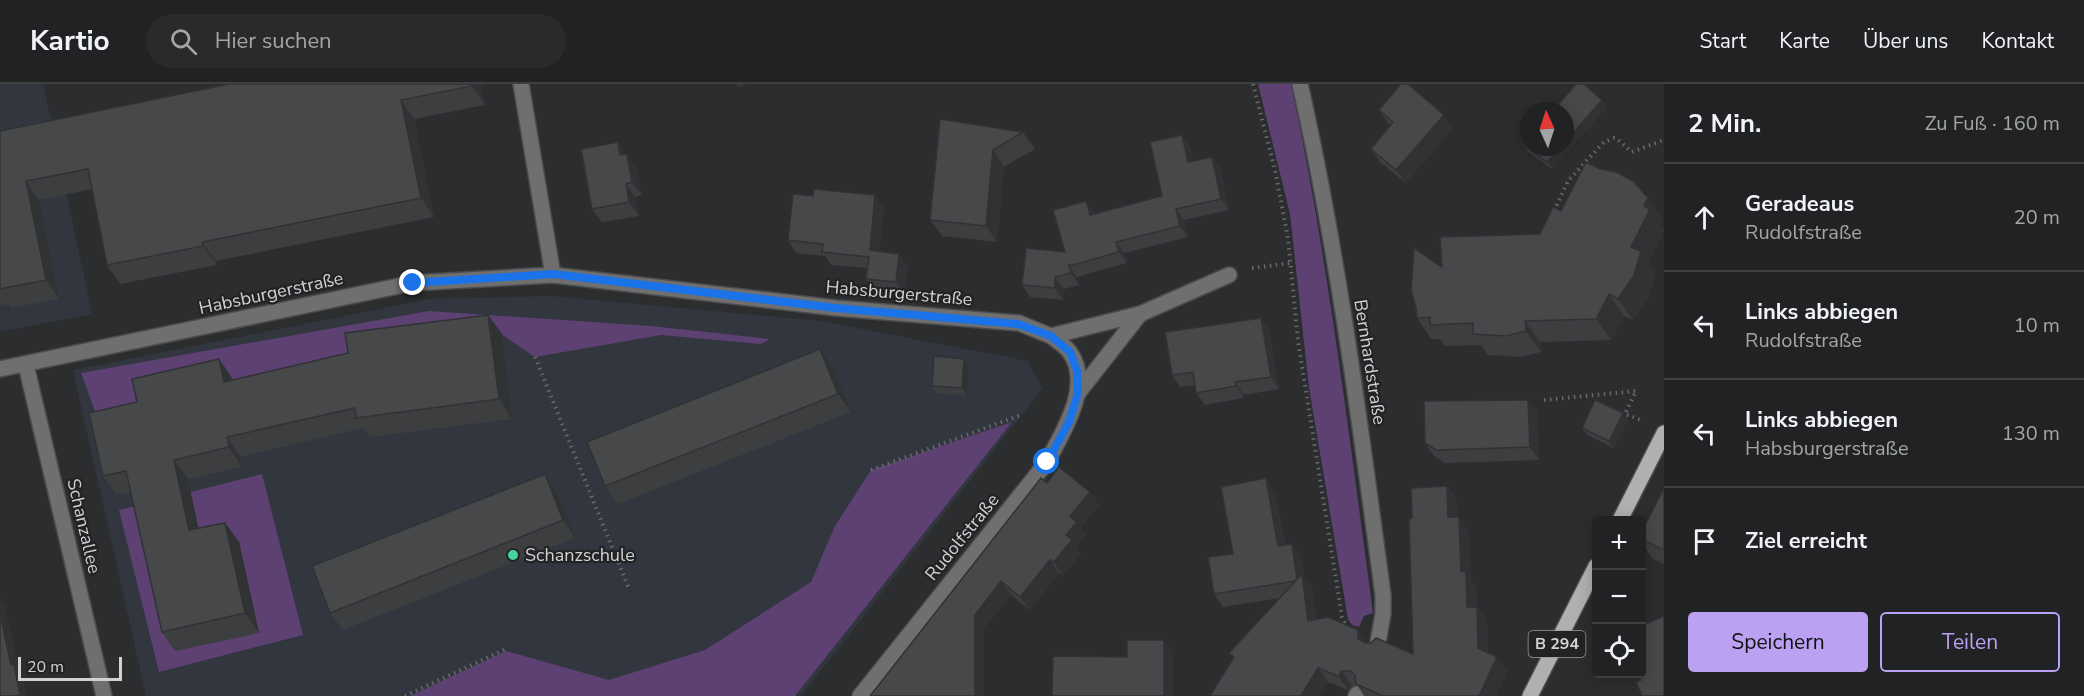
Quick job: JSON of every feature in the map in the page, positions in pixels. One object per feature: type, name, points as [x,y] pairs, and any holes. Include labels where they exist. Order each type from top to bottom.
[{"type":"main road","points":[[1622,516],[1664,433]]},
{"type":"main road","name":"B 294","points":[[1530,696],[1594,570]]},
{"type":"street","points":[[521,84],[553,274]]},
{"type":"street","name":"Bernhardstraße","points":[[1300,84],[1318,162],[1363,442],[1383,595],[1383,614],[1377,648]]},
{"type":"street","name":"Habsburgerstraße","points":[[0,369],[413,283],[553,274],[825,307],[1018,324],[1051,336]]},
{"type":"street","points":[[1051,336],[1140,314],[1229,275]]},
{"type":"street","name":"Rudolfstraße","points":[[1078,393],[1140,314]]},
{"type":"street","name":"Rudolfstraße","points":[[860,696],[1047,462],[1069,422],[1078,393],[1077,371],[1070,352],[1051,336]]},
{"type":"street","name":"Schanzallee","points":[[26,365],[104,696]]},
{"type":"path","points":[[1253,84],[1275,170],[1288,238],[1308,415],[1343,622],[1351,629]]},
{"type":"path","points":[[1551,219],[1568,181],[1604,142],[1617,139],[1632,152],[1664,140]]},
{"type":"path","points":[[1259,266],[1290,263]]},
{"type":"path","points":[[535,357],[629,589]]},
{"type":"path","points":[[1544,400],[1636,391],[1624,414],[1644,422]]},
{"type":"path","points":[[871,470],[1022,415]]},
{"type":"path","points":[[405,696],[506,649]]},
{"type":"shaded area","points":[[0,84],[43,84],[92,314],[0,332]]},
{"type":"shaded area","points":[[1258,84],[1291,84],[1304,149],[1337,347],[1373,613],[1364,616],[1359,627],[1352,625],[1348,619],[1309,388],[1290,214]]},
{"type":"shaded area","name":"Schanzschule","points":[[551,296],[821,321],[1028,361],[1042,389],[801,696],[146,696],[73,370],[429,299]]},
{"type":"shaded area","points":[[429,311],[651,326],[770,339],[761,344],[661,335],[535,357],[501,334],[238,401],[232,379],[103,433],[81,373]]},
{"type":"shaded area","points":[[1012,422],[795,696],[410,696],[506,651],[609,680],[705,650],[811,582],[835,526],[871,470]]},
{"type":"shaded area","points":[[262,474],[303,635],[159,672],[119,510]]},
{"type":"building","points":[[229,84],[472,84],[472,86],[401,100],[421,198],[202,242],[203,246],[107,265],[88,169],[26,181],[46,280],[0,289],[0,131]]},
{"type":"building","points":[[1401,84],[1408,84],[1444,115],[1396,170],[1371,149],[1393,122],[1379,110]]},
{"type":"building","points":[[1576,84],[1584,84],[1602,100],[1574,132],[1574,102],[1561,102]]},
{"type":"building","points":[[940,119],[1023,132],[993,150],[986,226],[930,220]]},
{"type":"building","points":[[1182,135],[1188,162],[1212,157],[1221,199],[1176,209],[1180,226],[1116,242],[1119,252],[1069,266],[1071,273],[1055,277],[1055,288],[1022,285],[1026,248],[1065,252],[1053,210],[1086,201],[1090,215],[1162,196],[1150,142]]},
{"type":"building","points":[[618,142],[620,155],[627,154],[632,182],[626,184],[629,202],[592,209],[581,149]]},
{"type":"building","points":[[1539,156],[1553,156],[1547,162]]},
{"type":"building","points":[[1586,162],[1600,169],[1616,172],[1633,181],[1648,198],[1644,206],[1650,209],[1631,247],[1641,251],[1634,275],[1618,299],[1609,294],[1596,319],[1525,321],[1526,331],[1506,336],[1473,334],[1473,323],[1430,325],[1430,317],[1417,318],[1411,290],[1414,248],[1442,267],[1440,237],[1540,234],[1553,207],[1561,211]]},
{"type":"building","points":[[814,189],[875,195],[870,250],[899,254],[896,282],[866,279],[869,257],[822,252],[823,244],[788,240],[793,194],[813,196]]},
{"type":"building","points":[[488,315],[499,399],[356,418],[355,408],[227,437],[229,447],[174,460],[189,530],[225,523],[245,613],[162,632],[126,471],[103,476],[89,413],[137,402],[132,379],[219,359],[224,382],[348,353],[345,333]]},
{"type":"building","points":[[1261,318],[1271,377],[1235,382],[1236,386],[1196,393],[1193,372],[1172,375],[1165,332]]},
{"type":"building","points":[[820,349],[838,394],[605,486],[587,442]]},
{"type":"building","points":[[934,356],[964,359],[962,388],[932,386]]},
{"type":"building","points":[[1528,400],[1530,447],[1436,450],[1425,443],[1424,401]]},
{"type":"building","points":[[1595,400],[1623,413],[1609,441],[1582,428]]},
{"type":"building","points":[[1059,467],[1090,492],[1070,516],[1077,522],[1066,535],[1072,540],[1054,562],[1050,560],[1020,597],[1001,581],[975,615],[975,696],[870,696],[1041,478],[1047,483]]},
{"type":"building","points":[[545,474],[563,520],[330,613],[312,566]]},
{"type":"building","points":[[1266,478],[1278,546],[1292,544],[1297,579],[1214,594],[1208,557],[1233,554],[1221,487]]},
{"type":"building","points":[[1447,486],[1448,517],[1459,517],[1461,571],[1466,572],[1467,607],[1477,607],[1478,648],[1497,657],[1479,696],[1383,696],[1356,684],[1355,675],[1351,671],[1342,671],[1338,676],[1318,668],[1301,696],[1210,696],[1234,657],[1229,653],[1302,574],[1308,621],[1328,617],[1358,630],[1358,638],[1365,643],[1371,643],[1376,638],[1413,654],[1409,519],[1412,518],[1411,488]]},
{"type":"building","points":[[1664,488],[1664,550],[1646,541],[1646,523]]},
{"type":"building","points":[[0,613],[20,695],[16,696],[0,696]]},
{"type":"building","points":[[1664,616],[1664,696],[1642,696],[1636,682],[1641,680],[1640,678],[1646,678],[1646,624]]},
{"type":"building","points":[[1127,640],[1164,640],[1164,696],[1052,696],[1053,656],[1127,657]]},
{"type":"place","name":"Schanzschule","points":[[513,555]]},
{"type":"route","points":[[413,283],[553,274],[836,308],[1018,324],[1051,336],[1070,352],[1077,371],[1078,393],[1069,422],[1047,462]]}]
